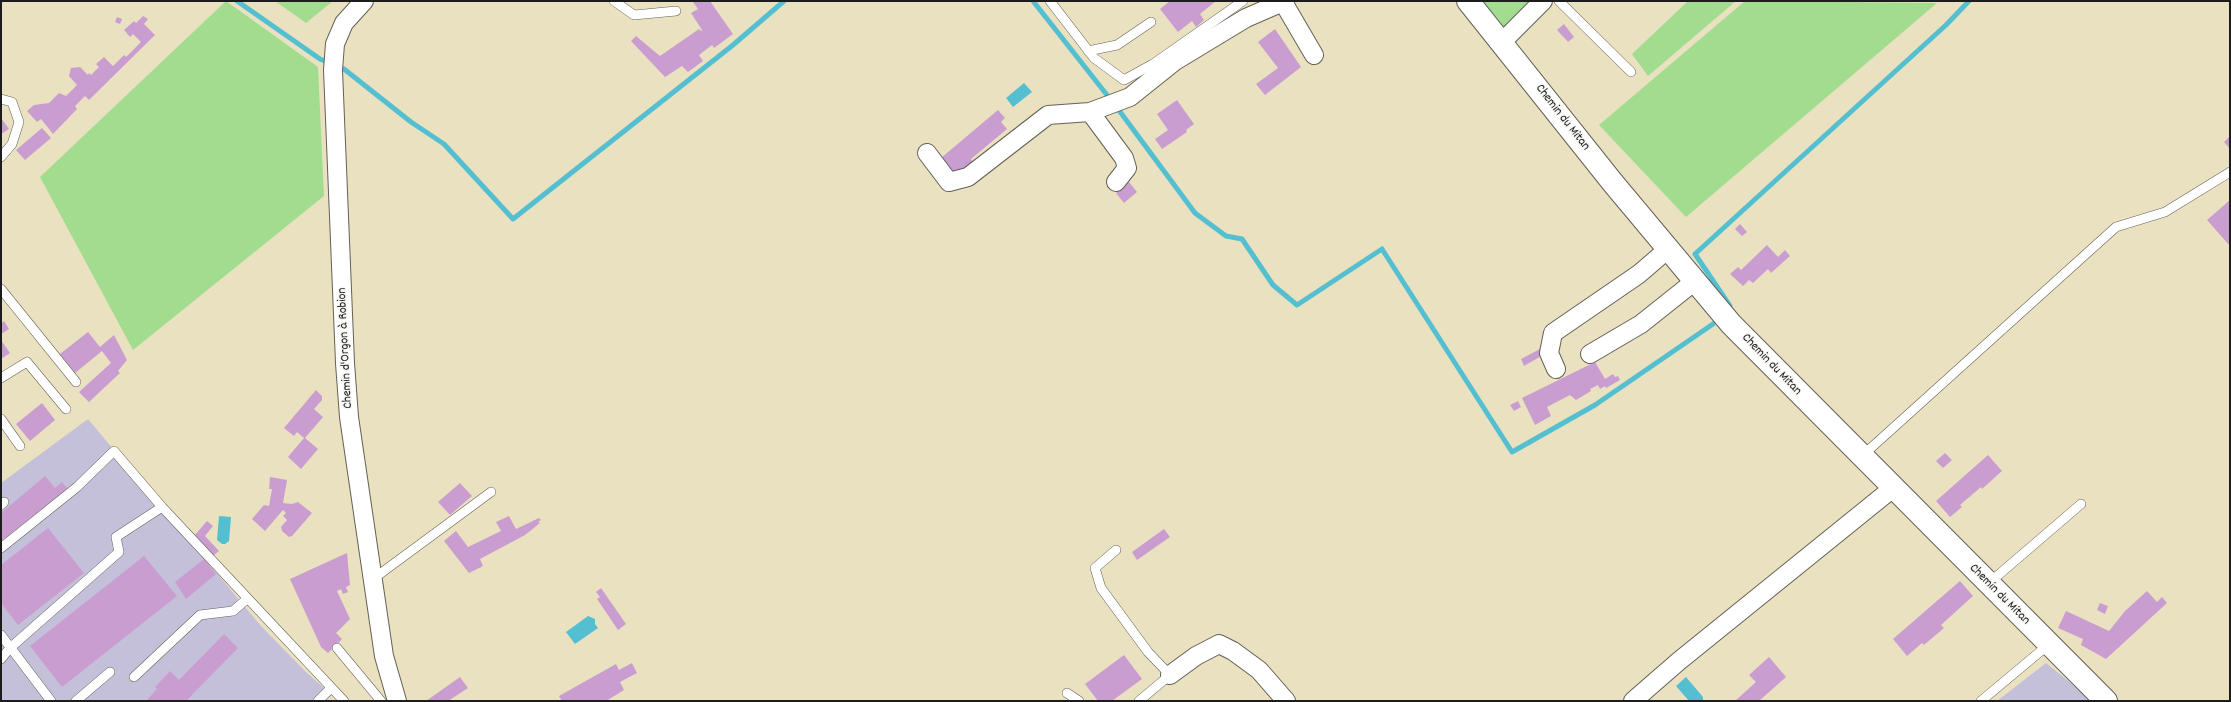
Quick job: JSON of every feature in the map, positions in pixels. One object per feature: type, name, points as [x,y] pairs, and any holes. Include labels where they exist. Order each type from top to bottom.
[{"type":"street","name":"Chemin d'Orgon à Robion","points":[[364,1],[344,23],[336,44],[333,70],[350,417],[384,656],[397,701]]},
{"type":"street","points":[[927,153],[949,182],[968,177],[1048,114],[1090,112],[1156,86],[1175,62],[1246,18],[1284,1],[1314,55]]},
{"type":"street","name":"Chemin du Mitan","points":[[1468,1],[1668,249],[1731,324],[2048,645],[2106,701]]},
{"type":"street","points":[[1502,42],[1543,1]]},
{"type":"street","points":[[1090,112],[1124,158],[1127,168],[1116,182]]},
{"type":"street","points":[[1556,369],[1549,353],[1553,333],[1639,274],[1668,249]]},
{"type":"street","points":[[1590,354],[1640,324],[1695,281]]},
{"type":"street","points":[[1640,700],[1697,646],[1893,488]]},
{"type":"street","points":[[1170,675],[1196,656],[1218,644],[1233,651],[1259,670],[1286,701]]},
{"type":"lane","points":[[614,1],[634,15],[676,11]]},
{"type":"lane","points":[[1050,1],[1094,58],[1124,80],[1153,64],[1243,1]]},
{"type":"lane","points":[[1559,1],[1631,72]]},
{"type":"lane","points":[[1088,51],[1117,45],[1150,22]]},
{"type":"lane","points":[[1,99],[12,102],[19,122],[12,144],[1,157]]},
{"type":"lane","points":[[1861,457],[2116,227],[2165,212],[2230,172]]},
{"type":"lane","points":[[1,289],[76,382]]},
{"type":"lane","points":[[1,378],[27,362],[66,408]]},
{"type":"lane","points":[[1,419],[20,446]]},
{"type":"lane","points":[[1,548],[78,488],[114,452],[162,507],[330,689],[344,701]]},
{"type":"lane","points":[[373,579],[491,492]]},
{"type":"lane","points":[[1988,584],[2081,504]]},
{"type":"lane","points":[[1,659],[10,648],[119,552],[116,537],[162,507]]},
{"type":"lane","points":[[1116,550],[1095,568],[1101,588],[1148,652],[1170,675],[1139,701]]},
{"type":"lane","points":[[134,677],[200,615],[234,611],[247,599]]},
{"type":"lane","points":[[1,635],[51,701]]},
{"type":"lane","points":[[1981,701],[2048,645]]},
{"type":"lane","points":[[337,648],[381,701]]},
{"type":"lane","points":[[76,701],[110,672]]},
{"type":"lane","points":[[318,701],[330,689]]},
{"type":"lane","points":[[1067,693],[1078,701]]},
{"type":"shaded area","points":[[88,419],[261,626],[306,672],[332,695],[326,701],[1,701],[1,483]]},
{"type":"shaded area","points":[[2046,663],[2093,701],[1997,701]]},
{"type":"green space","points":[[226,1],[318,67],[324,196],[133,350],[40,177]]},
{"type":"green space","points":[[275,1],[333,1],[306,23]]},
{"type":"green space","points":[[1482,1],[1535,1],[1505,30]]},
{"type":"green space","points":[[1688,1],[1736,1],[1648,76],[1632,54]]},
{"type":"green space","points":[[1745,1],[1937,3],[1686,217],[1599,125]]},
{"type":"water","points":[[1024,83],[1032,92],[1013,107],[1006,98]]},
{"type":"water","points":[[219,516],[231,517],[229,541],[225,544],[222,544],[217,540]]},
{"type":"water","points":[[588,616],[595,619],[595,624],[598,628],[575,644],[566,632]]},
{"type":"water","points":[[1686,677],[1703,697],[1703,701],[1689,701],[1676,686]]},
{"type":"building","points":[[710,1],[733,34],[714,48],[712,45],[699,55],[703,61],[688,72],[682,66],[665,77],[631,41],[636,36],[660,56],[699,29],[701,31],[702,30],[691,13],[698,9],[693,2]]},
{"type":"building","points":[[1170,1],[1216,1],[1200,14],[1204,20],[1196,27],[1192,21],[1178,32],[1160,9]]},
{"type":"building","points":[[143,16],[148,19],[144,24],[155,35],[89,100],[85,96],[75,106],[77,109],[53,134],[41,119],[37,122],[27,111],[34,105],[49,103],[59,93],[66,96],[77,85],[69,76],[71,68],[80,67],[88,75],[89,73],[91,75],[99,67],[96,64],[104,57],[113,66],[124,55],[126,57],[141,42],[133,34],[130,37],[124,30],[134,21],[136,23]]},
{"type":"building","points":[[117,17],[122,19],[120,24],[115,22]]},
{"type":"building","points":[[1564,24],[1574,37],[1568,42],[1557,30]]},
{"type":"building","points":[[1275,29],[1301,67],[1265,95],[1256,84],[1278,68],[1258,42]]},
{"type":"building","points":[[1177,100],[1194,124],[1186,130],[1187,132],[1162,149],[1155,139],[1168,130],[1157,114]]},
{"type":"building","points":[[998,110],[1005,118],[1001,122],[1007,129],[971,159],[973,162],[956,176],[941,158]]},
{"type":"building","points":[[1,118],[9,129],[1,134]]},
{"type":"building","points":[[42,128],[51,138],[25,160],[16,150]]},
{"type":"building","points":[[2230,136],[2230,149],[2224,142]]},
{"type":"building","points":[[1129,182],[1137,192],[1124,203],[1116,193]]},
{"type":"building","points":[[2230,200],[2230,246],[2207,220]]},
{"type":"building","points":[[1740,224],[1747,232],[1742,236],[1735,229]]},
{"type":"building","points":[[1767,245],[1778,257],[1785,250],[1790,256],[1771,273],[1768,269],[1753,283],[1749,280],[1743,286],[1730,274],[1738,267],[1741,270]]},
{"type":"building","points":[[4,321],[9,329],[1,334],[1,323]]},
{"type":"building","points":[[88,332],[100,347],[114,335],[127,360],[118,371],[120,373],[89,402],[79,392],[111,363],[102,351],[75,373],[60,354]]},
{"type":"building","points":[[1,340],[10,353],[1,359]]},
{"type":"building","points":[[1540,349],[1543,355],[1524,366],[1521,359]]},
{"type":"building","points":[[1595,362],[1605,379],[1613,374],[1615,377],[1618,376],[1620,380],[1606,388],[1605,386],[1600,389],[1598,385],[1590,389],[1591,391],[1576,400],[1570,395],[1547,407],[1551,416],[1535,425],[1522,398]]},
{"type":"building","points":[[316,390],[322,396],[322,400],[314,409],[323,417],[305,438],[318,449],[301,469],[288,457],[304,438],[297,432],[294,436],[284,428]]},
{"type":"building","points":[[1518,401],[1521,407],[1514,411],[1510,405]]},
{"type":"building","points":[[42,403],[55,420],[30,441],[16,424]]},
{"type":"building","points":[[1945,453],[1952,460],[1943,468],[1936,461]]},
{"type":"building","points":[[1988,455],[2002,471],[1982,489],[1981,487],[1960,505],[1962,507],[1950,517],[1936,501]]},
{"type":"building","points":[[45,476],[55,488],[62,482],[68,489],[1,545],[1,513]]},
{"type":"building","points":[[270,477],[287,480],[283,503],[292,504],[298,502],[312,513],[292,536],[289,537],[282,531],[281,527],[287,520],[283,516],[286,513],[283,510],[265,531],[252,519],[264,505],[269,506],[272,489],[269,489]]},
{"type":"building","points":[[460,483],[472,496],[450,515],[438,502]]},
{"type":"building","points":[[509,516],[516,529],[539,518],[541,520],[538,522],[540,523],[525,535],[480,559],[483,566],[469,573],[444,541],[456,531],[468,547],[501,531],[496,522]]},
{"type":"building","points":[[207,521],[213,526],[205,536],[219,551],[213,556],[194,536]]},
{"type":"building","points":[[48,528],[84,573],[18,625],[1,603],[1,565]]},
{"type":"building","points":[[1164,529],[1170,537],[1137,560],[1132,552]]},
{"type":"building","points":[[347,553],[350,585],[346,587],[348,592],[343,594],[341,589],[337,591],[350,619],[336,633],[342,639],[328,653],[321,647],[290,579]]},
{"type":"building","points":[[144,556],[177,596],[62,687],[30,646]]},
{"type":"building","points":[[204,559],[216,574],[186,599],[175,582]]},
{"type":"building","points":[[1960,581],[1973,596],[1941,625],[1944,628],[1924,645],[1922,643],[1907,656],[1893,639]]},
{"type":"building","points":[[601,588],[626,624],[618,630],[597,599],[600,597],[596,592]]},
{"type":"building","points":[[2147,591],[2157,602],[2162,597],[2167,603],[2106,659],[2081,645],[2083,639],[2058,628],[2066,611],[2109,631],[2125,611]]},
{"type":"building","points":[[2100,603],[2108,606],[2105,614],[2097,610]]},
{"type":"building","points":[[224,634],[238,648],[186,701],[146,701],[157,689],[155,687],[170,671],[179,680]]},
{"type":"building","points":[[1124,655],[1142,679],[1112,701],[1098,701],[1085,684]]},
{"type":"building","points":[[1769,657],[1786,677],[1759,701],[1735,701],[1756,682],[1749,675]]},
{"type":"building","points":[[632,663],[637,673],[620,682],[624,690],[606,701],[562,701],[559,696],[616,664],[619,670]]},
{"type":"building","points":[[460,677],[468,688],[448,701],[426,701]]},
{"type":"waterway","points":[[237,1],[320,59],[344,69],[411,122],[444,144],[513,219],[733,45],[784,1]]},
{"type":"waterway","points":[[1033,1],[1118,109],[1195,213],[1226,236],[1242,239],[1273,285],[1297,305],[1382,249],[1512,452],[1595,405],[1713,324]]},
{"type":"waterway","points":[[1729,309],[1730,306],[1695,254],[1946,25],[1969,1]]}]
